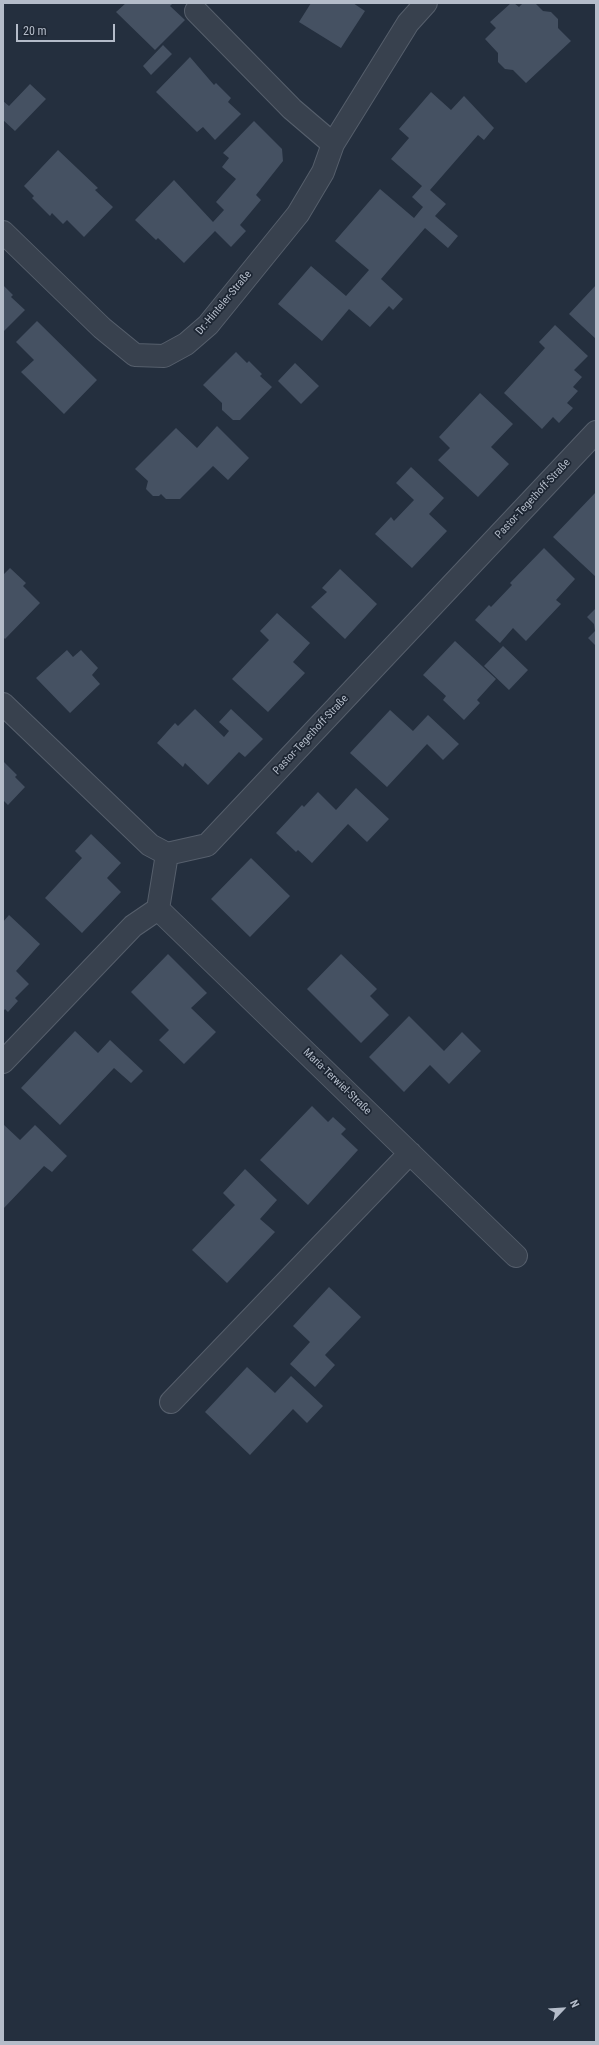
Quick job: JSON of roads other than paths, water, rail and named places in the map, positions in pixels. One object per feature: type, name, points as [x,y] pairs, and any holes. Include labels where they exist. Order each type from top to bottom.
[{"type":"street","name":"Dr.-Hinteler-Straße","points":[[3,232],[102,328],[135,355],[164,356],[186,344],[208,325],[298,214],[323,172],[333,144],[408,23],[426,3]]},
{"type":"street","points":[[196,11],[292,109],[333,144]]},
{"type":"street","name":"Pastor-Tegethoff-Straße","points":[[167,854],[207,845],[596,432]]},
{"type":"street","points":[[3,704],[150,845],[167,854],[158,909],[133,926],[3,1062]]},
{"type":"street","name":"Maria-Terwiel-Straße","points":[[158,909],[516,1256]]},
{"type":"street","points":[[172,1402],[410,1153]]}]
